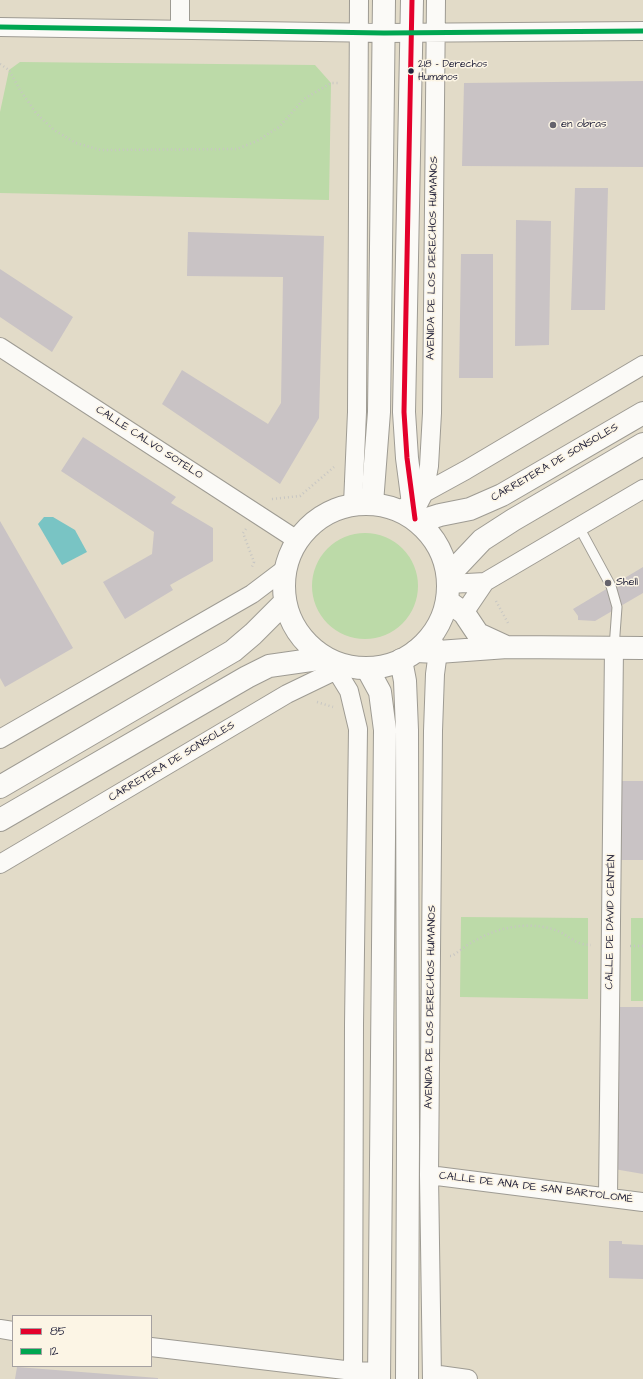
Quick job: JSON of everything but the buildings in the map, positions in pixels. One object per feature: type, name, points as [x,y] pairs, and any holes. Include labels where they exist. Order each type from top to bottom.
[{"type":"main road","points":[[363,503],[379,412],[384,0]]},
{"type":"main road","points":[[412,0],[404,412],[407,458],[414,509],[443,555],[452,594],[478,634],[507,647]]},
{"type":"main road","name":"CARRETERA DE SONSOLES","points":[[414,509],[440,514],[470,509],[502,495],[643,413]]},
{"type":"main road","points":[[434,644],[452,594],[482,540],[513,520],[643,444]]},
{"type":"main road","points":[[334,663],[308,644],[294,625],[285,602],[285,569],[297,540],[313,523],[332,510],[363,503],[414,509]]},
{"type":"main road","points":[[0,787],[233,651],[253,634],[285,602]]},
{"type":"main road","points":[[0,820],[247,677],[269,666],[334,663],[367,668],[387,666],[434,644],[507,647],[643,648]]},
{"type":"main road","name":"AVENIDA DE LOS DERECHOS HUMANOS","points":[[407,1379],[407,730],[405,680],[408,656]]},
{"type":"main road","points":[[367,668],[380,692],[385,730],[379,1375]]},
{"type":"street","points":[[180,0],[180,29]]},
{"type":"street","points":[[359,0],[357,412],[363,503]]},
{"type":"street","name":"AVENIDA DE LOS DERECHOS HUMANOS","points":[[414,509],[429,466],[432,413],[436,0]]},
{"type":"street","points":[[0,27],[384,33],[643,31]]},
{"type":"street","name":"CALLE CALVO SOTELO","points":[[0,347],[297,540]]},
{"type":"street","points":[[414,509],[466,470],[643,365]]},
{"type":"street","points":[[407,458],[429,466],[466,470]]},
{"type":"street","points":[[452,594],[485,582],[643,489]]},
{"type":"street","points":[[0,739],[252,594],[285,569]]},
{"type":"street","points":[[452,594],[485,582]]},
{"type":"street","name":"AVENIDA DE LOS DERECHOS HUMANOS","points":[[432,1377],[429,1175],[433,731],[435,674],[434,644]]},
{"type":"street","name":"CALLE DE DAVID CENTÉN","points":[[608,1197],[614,648]]},
{"type":"street","points":[[334,663],[349,691],[358,729],[354,1024],[353,1375]]},
{"type":"street","name":"CARRETERA DE SONSOLES","points":[[0,864],[287,694],[316,681],[334,663]]},
{"type":"street","points":[[316,681],[349,691]]},
{"type":"street","name":"CALLE DE ANA DE SAN BARTOLOMÉ","points":[[429,1175],[643,1202]]},
{"type":"street","points":[[0,1329],[12,1331]]},
{"type":"street","points":[[152,1347],[353,1375],[379,1375]]},
{"type":"street","points":[[432,1377],[468,1379]]},
{"type":"lane","points":[[579,527],[611,586],[617,607],[614,648]]},
{"type":"path","points":[[0,64],[9,70],[20,90],[36,113],[54,130],[76,143],[101,150],[237,149],[257,141],[279,127],[304,99],[331,83],[358,83]]},
{"type":"path","points":[[432,955],[452,956],[477,939],[504,928],[534,925],[558,931],[582,945],[643,946]]},
{"type":"green space","points":[[20,62],[315,65],[331,83],[329,200],[0,193],[0,112],[9,70]]},
{"type":"green space","points":[[365,533],[385,537],[402,549],[414,566],[418,586],[414,606],[402,623],[385,635],[365,639],[345,635],[328,623],[316,606],[312,586],[316,566],[328,549],[345,537]]},
{"type":"green space","points":[[461,917],[588,918],[588,999],[460,997]]},
{"type":"green space","points":[[631,918],[643,918],[643,1001],[631,1001]]},
{"type":"water","points":[[44,517],[53,517],[75,530],[87,552],[62,565],[38,524]]},
{"type":"transit line","name":"85","points":[[412,0],[404,412],[407,458],[415,519]]},
{"type":"transit line","name":"12","points":[[0,27],[384,33],[643,31]]},
{"type":"place","name":"218 - Derechos Humanos","points":[[411,71]]},
{"type":"place","name":"en obras","points":[[553,125]]},
{"type":"place","name":"Shell","points":[[608,583]]}]
